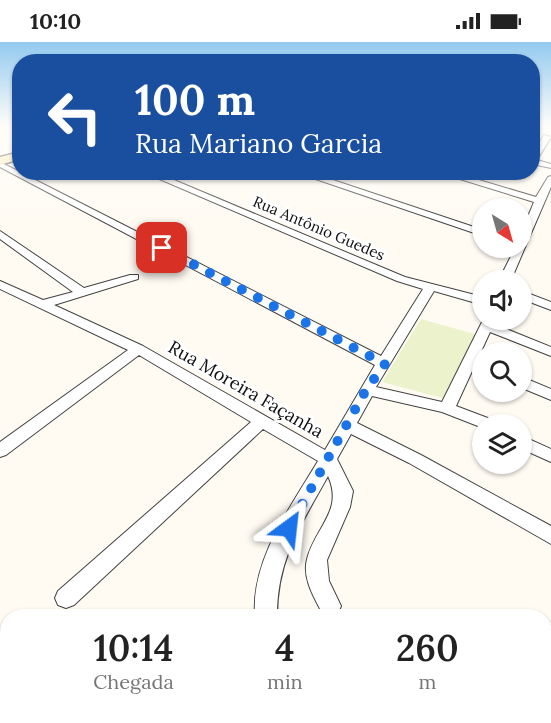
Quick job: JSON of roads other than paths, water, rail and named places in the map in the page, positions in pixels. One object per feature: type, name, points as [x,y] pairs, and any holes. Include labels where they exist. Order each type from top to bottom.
[{"type":"street","points":[[532,221],[551,179]]},
{"type":"street","points":[[39,180],[385,364]]},
{"type":"street","name":"Rua Antônio Guedes","points":[[166,180],[429,289],[472,299]]},
{"type":"street","points":[[323,180],[472,229]]},
{"type":"street","points":[[471,180],[543,199]]},
{"type":"street","points":[[0,234],[81,292]]},
{"type":"street","points":[[45,304],[134,277]]},
{"type":"street","name":"Rua Moreira Façanha","points":[[0,285],[138,349],[329,460],[344,491],[341,507],[317,560],[318,582],[330,606]]},
{"type":"street","points":[[266,609],[265,595],[279,546],[366,390],[385,364],[429,289]]},
{"type":"street","points":[[532,299],[551,306]]},
{"type":"street","points":[[503,330],[551,352]]},
{"type":"street","points":[[0,451],[138,349]]},
{"type":"street","points":[[447,408],[472,369]]},
{"type":"street","points":[[532,386],[551,395]]},
{"type":"street","points":[[366,390],[447,408],[472,418]]},
{"type":"street","points":[[66,598],[261,422]]},
{"type":"street","points":[[347,425],[415,459],[551,536]]},
{"type":"street","points":[[532,447],[551,456]]}]
